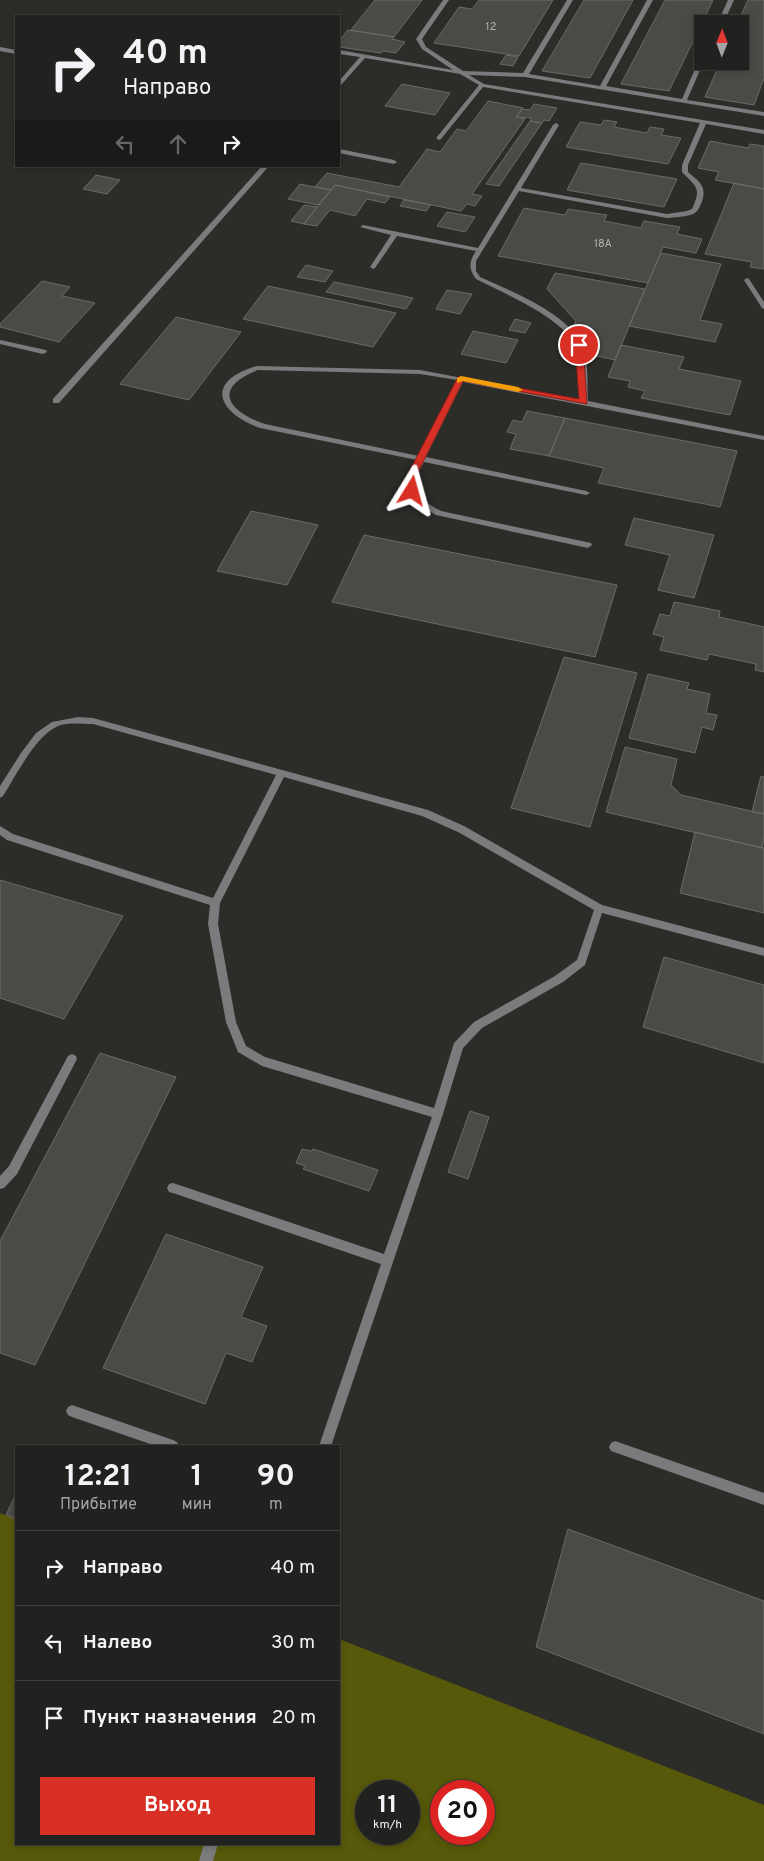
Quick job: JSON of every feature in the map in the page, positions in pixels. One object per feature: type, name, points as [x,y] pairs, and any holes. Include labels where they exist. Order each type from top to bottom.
[{"type":"lane","points":[[446,0],[418,39],[424,48],[482,86],[764,132]]},
{"type":"lane","points":[[526,75],[570,0]]},
{"type":"lane","points":[[602,88],[650,0]]},
{"type":"lane","points":[[724,15],[731,0]]},
{"type":"lane","points":[[0,49],[15,52]]},
{"type":"lane","points":[[340,52],[462,73],[526,75],[764,114]]},
{"type":"lane","points":[[340,83],[364,56]]},
{"type":"lane","points":[[684,101],[698,70]]},
{"type":"lane","points":[[504,89],[514,74]]},
{"type":"lane","points":[[440,138],[482,86]]},
{"type":"lane","points":[[517,189],[667,216],[689,214],[695,210],[701,196],[701,190],[685,172],[685,166],[704,122]]},
{"type":"lane","points":[[556,125],[473,261],[473,271],[478,278],[548,314],[574,338],[579,345],[581,354],[584,402]]},
{"type":"lane","points":[[340,152],[394,162]]},
{"type":"lane","points":[[56,401],[265,167]]},
{"type":"lane","points":[[363,227],[480,250]]},
{"type":"lane","points":[[373,267],[395,234]]},
{"type":"lane","points":[[747,280],[764,307]]},
{"type":"lane","points":[[0,342],[43,352]]},
{"type":"lane","points":[[586,493],[263,426],[247,420],[228,405],[226,396],[234,379],[244,372],[257,368],[420,372],[461,378],[764,438]]},
{"type":"lane","points":[[461,378],[410,481],[412,491],[418,500],[439,513],[588,545]]},
{"type":"lane","points":[[0,794],[41,732],[55,724],[75,720],[93,720],[425,813],[461,829],[599,908],[764,952]]},
{"type":"lane","points":[[281,774],[215,903],[214,934],[231,1022],[242,1049],[262,1061],[438,1114]]},
{"type":"lane","points":[[0,830],[10,836],[215,903]]},
{"type":"lane","points":[[324,1445],[438,1114],[458,1046],[478,1025],[559,979],[581,962],[599,908]]},
{"type":"lane","points":[[0,1184],[13,1170],[72,1059]]},
{"type":"lane","points":[[173,1188],[388,1261]]},
{"type":"lane","points":[[72,1411],[170,1445]]},
{"type":"lane","points":[[615,1447],[764,1499]]},
{"type":"lane","points":[[206,1861],[211,1845]]},
{"type":"shaded area","points":[[0,1513],[15,1519],[15,1845],[340,1845],[340,1639],[764,1805],[764,1861],[0,1861]]},
{"type":"building","points":[[375,0],[422,0],[394,37],[351,30]]},
{"type":"building","points":[[479,0],[553,0],[519,56],[434,43],[459,7],[472,9]]},
{"type":"building","points":[[584,0],[633,0],[590,78],[542,71]]},
{"type":"building","points":[[665,0],[713,0],[706,15],[694,15],[694,39],[669,91],[621,84]]},
{"type":"building","points":[[748,0],[764,0],[764,78],[754,105],[705,97],[717,70],[749,70],[749,15],[741,15]]},
{"type":"building","points":[[348,30],[394,37],[392,39],[405,42],[396,53],[383,51],[381,53],[340,47],[340,40]]},
{"type":"building","points":[[506,55],[518,57],[513,66],[500,64]]},
{"type":"building","points":[[402,84],[450,93],[435,115],[385,106]]},
{"type":"building","points":[[488,101],[523,108],[516,117],[525,119],[472,194],[482,196],[475,206],[467,204],[461,211],[335,185],[331,190],[315,187],[327,173],[399,187],[427,149],[440,152],[457,129],[466,131]]},
{"type":"building","points":[[534,104],[557,108],[549,121],[544,120],[542,123],[530,121],[532,118],[516,117],[522,109],[530,110]]},
{"type":"building","points":[[604,120],[617,122],[614,127],[647,133],[650,127],[664,129],[661,135],[681,138],[668,164],[566,147],[580,122],[601,125]]},
{"type":"building","points":[[530,121],[542,123],[499,186],[486,184]]},
{"type":"building","points":[[710,141],[748,148],[750,144],[764,146],[764,189],[715,180],[719,172],[698,168]]},
{"type":"building","points":[[581,163],[677,179],[664,207],[567,190]]},
{"type":"building","points":[[96,175],[120,180],[107,194],[83,189]]},
{"type":"building","points":[[734,183],[764,189],[764,269],[750,267],[752,262],[705,254]]},
{"type":"building","points":[[300,184],[331,190],[318,205],[288,199]]},
{"type":"building","points":[[335,185],[390,197],[385,203],[367,199],[355,216],[330,210],[317,226],[304,224]]},
{"type":"building","points":[[404,200],[431,205],[426,211],[400,206]]},
{"type":"building","points":[[304,205],[317,207],[304,224],[291,221]]},
{"type":"building","points":[[524,208],[565,215],[568,209],[607,215],[604,221],[641,228],[644,221],[680,227],[677,234],[702,239],[696,253],[663,247],[648,283],[498,256]]},
{"type":"building","points":[[447,212],[475,217],[465,232],[437,226]]},
{"type":"building","points":[[661,253],[721,264],[700,320],[722,324],[715,342],[629,326]]},
{"type":"building","points":[[306,265],[333,271],[325,282],[297,277]]},
{"type":"building","points":[[555,273],[645,289],[615,360],[593,355],[582,328],[573,326],[576,321],[547,289]]},
{"type":"building","points":[[42,281],[70,287],[62,296],[95,303],[59,342],[0,327],[0,324]]},
{"type":"building","points":[[334,282],[413,298],[406,309],[326,292]]},
{"type":"building","points":[[268,286],[396,313],[373,347],[243,319]]},
{"type":"building","points":[[447,290],[472,294],[460,314],[436,309]]},
{"type":"building","points":[[176,317],[241,332],[189,400],[120,384]]},
{"type":"building","points":[[515,319],[531,323],[525,333],[509,330]]},
{"type":"building","points":[[473,331],[518,340],[506,363],[461,354]]},
{"type":"building","points":[[621,345],[684,357],[679,369],[741,381],[730,415],[641,398],[645,391],[628,387],[630,381],[608,377]]},
{"type":"building","points":[[527,411],[565,418],[549,456],[510,449],[516,434],[507,432],[513,420],[522,422]]},
{"type":"building","points":[[565,418],[737,451],[720,507],[598,483],[604,468],[549,456]]},
{"type":"building","points":[[251,511],[318,525],[287,585],[217,571]]},
{"type":"building","points":[[634,518],[714,535],[694,598],[658,590],[670,555],[625,545]]},
{"type":"building","points":[[364,535],[617,585],[595,657],[332,602]]},
{"type":"building","points":[[674,602],[720,611],[719,617],[764,627],[764,672],[755,670],[756,664],[709,654],[707,660],[660,650],[664,637],[653,634],[660,614],[670,616]]},
{"type":"building","points":[[564,657],[637,673],[590,827],[511,808]]},
{"type":"building","points":[[648,674],[689,683],[687,689],[710,694],[706,713],[717,715],[713,730],[702,727],[695,753],[629,738]]},
{"type":"building","points":[[625,747],[677,759],[671,785],[681,795],[764,814],[762,848],[606,812]]},
{"type":"building","points":[[761,776],[764,777],[764,814],[752,812]]},
{"type":"building","points":[[695,832],[764,848],[764,913],[680,893]]},
{"type":"building","points":[[0,880],[123,916],[64,1019],[0,998]]},
{"type":"building","points":[[664,957],[764,985],[764,1063],[643,1027]]},
{"type":"building","points":[[100,1053],[176,1077],[35,1365],[0,1353],[0,1241]]},
{"type":"building","points":[[470,1111],[489,1117],[468,1179],[448,1172]]},
{"type":"building","points":[[302,1149],[311,1151],[313,1149],[378,1170],[369,1191],[303,1169],[305,1166],[296,1163]]},
{"type":"building","points":[[166,1234],[263,1267],[241,1317],[267,1326],[252,1362],[226,1353],[205,1404],[103,1368]]},
{"type":"building","points":[[15,1496],[15,1519],[6,1515]]},
{"type":"building","points":[[568,1529],[764,1601],[764,1734],[536,1647]]},
{"type":"slow traffic","points":[[460,381],[461,378],[518,390]]},
{"type":"route","points":[[412,491],[410,481],[413,472],[461,378],[584,402],[579,345]]}]
